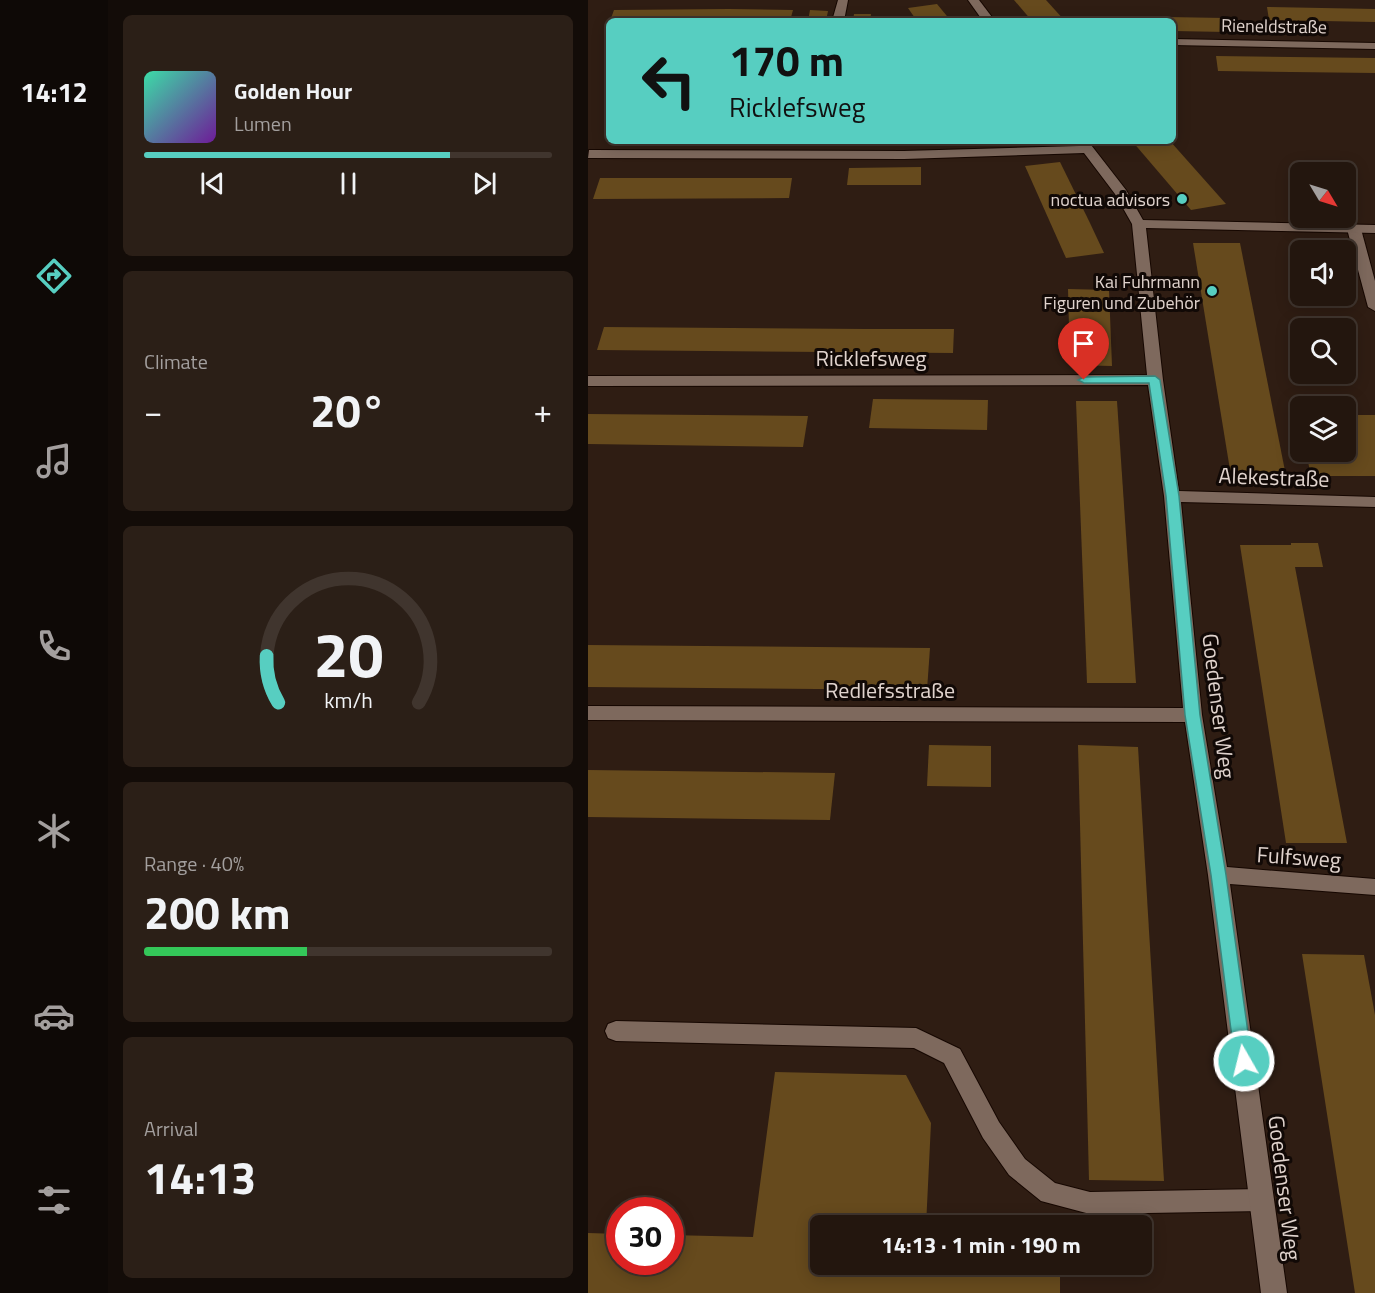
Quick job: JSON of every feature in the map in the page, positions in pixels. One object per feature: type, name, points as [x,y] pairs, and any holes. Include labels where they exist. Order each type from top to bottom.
[{"type":"street","points":[[839,18],[843,0]]},
{"type":"street","points":[[973,0],[987,18]]},
{"type":"street","name":"Rieneldstraße","points":[[1176,42],[1375,46]]},
{"type":"street","points":[[589,154],[904,155],[1085,145]]},
{"type":"street","name":"Goedenser Weg","points":[[1085,145],[1120,193],[1138,224],[1155,380],[1172,496],[1192,715],[1218,875],[1274,1293]]},
{"type":"street","points":[[1138,224],[1375,229]]},
{"type":"street","points":[[1354,229],[1375,307]]},
{"type":"street","name":"Ricklefsweg","points":[[588,381],[1155,380]]},
{"type":"street","name":"Alekestraße","points":[[1172,496],[1375,502]]},
{"type":"street","name":"Redlefsstraße","points":[[588,713],[1192,715]]},
{"type":"street","name":"Fulfsweg","points":[[1218,875],[1375,887]]},
{"type":"street","points":[[616,1031],[916,1038],[952,1056],[991,1130],[1017,1167],[1049,1193],[1090,1203],[1262,1200]]},
{"type":"building","points":[[1014,0],[1046,0],[1062,18],[1029,18]]},
{"type":"building","points":[[937,4],[949,18],[915,18],[908,8]]},
{"type":"building","points":[[1267,7],[1375,9],[1375,22],[1269,20]]},
{"type":"building","points":[[614,10],[793,10],[791,18],[611,18]]},
{"type":"building","points":[[810,10],[828,11],[827,18],[809,18]]},
{"type":"building","points":[[854,14],[871,14],[870,18],[853,18]]},
{"type":"building","points":[[1166,17],[1225,18],[1227,32],[1176,31],[1176,18]]},
{"type":"building","points":[[1216,56],[1375,58],[1375,73],[1218,71]]},
{"type":"building","points":[[1135,144],[1173,144],[1226,204],[1191,210]]},
{"type":"building","points":[[1060,162],[1104,253],[1066,258],[1025,166]]},
{"type":"building","points":[[921,167],[921,185],[847,185],[849,168]]},
{"type":"building","points":[[600,178],[792,178],[789,198],[593,199]]},
{"type":"building","points":[[1193,243],[1240,243],[1286,476],[1231,476]]},
{"type":"building","points":[[1068,289],[1109,290],[1112,366],[1070,365]]},
{"type":"building","points":[[604,327],[954,329],[953,353],[597,350]]},
{"type":"building","points":[[873,399],[988,400],[987,430],[869,428]]},
{"type":"building","points":[[1076,401],[1117,401],[1136,683],[1087,683]]},
{"type":"building","points":[[588,414],[808,416],[803,447],[588,444]]},
{"type":"building","points":[[1356,415],[1375,415],[1375,476],[1311,476],[1308,462],[1356,462],[1356,429],[1358,429]]},
{"type":"building","points":[[1291,543],[1318,543],[1323,567],[1295,567],[1347,843],[1286,843],[1240,545],[1291,545]]},
{"type":"building","points":[[588,645],[930,648],[927,690],[588,687]]},
{"type":"building","points":[[929,745],[991,746],[991,787],[927,786]]},
{"type":"building","points":[[1078,745],[1138,747],[1164,1181],[1089,1180]]},
{"type":"building","points":[[588,770],[835,773],[830,820],[588,817]]},
{"type":"building","points":[[1302,954],[1364,955],[1375,1015],[1375,1293],[1355,1293]]},
{"type":"building","points":[[775,1072],[906,1075],[931,1123],[927,1215],[810,1215],[810,1275],[1060,1275],[1060,1293],[588,1293],[588,1233],[606,1234],[606,1275],[684,1275],[684,1235],[753,1237]]},
{"type":"place","name":"noctua advisors","points":[[1182,199]]},
{"type":"place","name":"Kai Fuhrmann Figuren und Zubehör","points":[[1212,291]]},
{"type":"route","points":[[1084,380],[1155,380],[1172,496],[1192,715],[1218,875],[1244,1061]]}]
